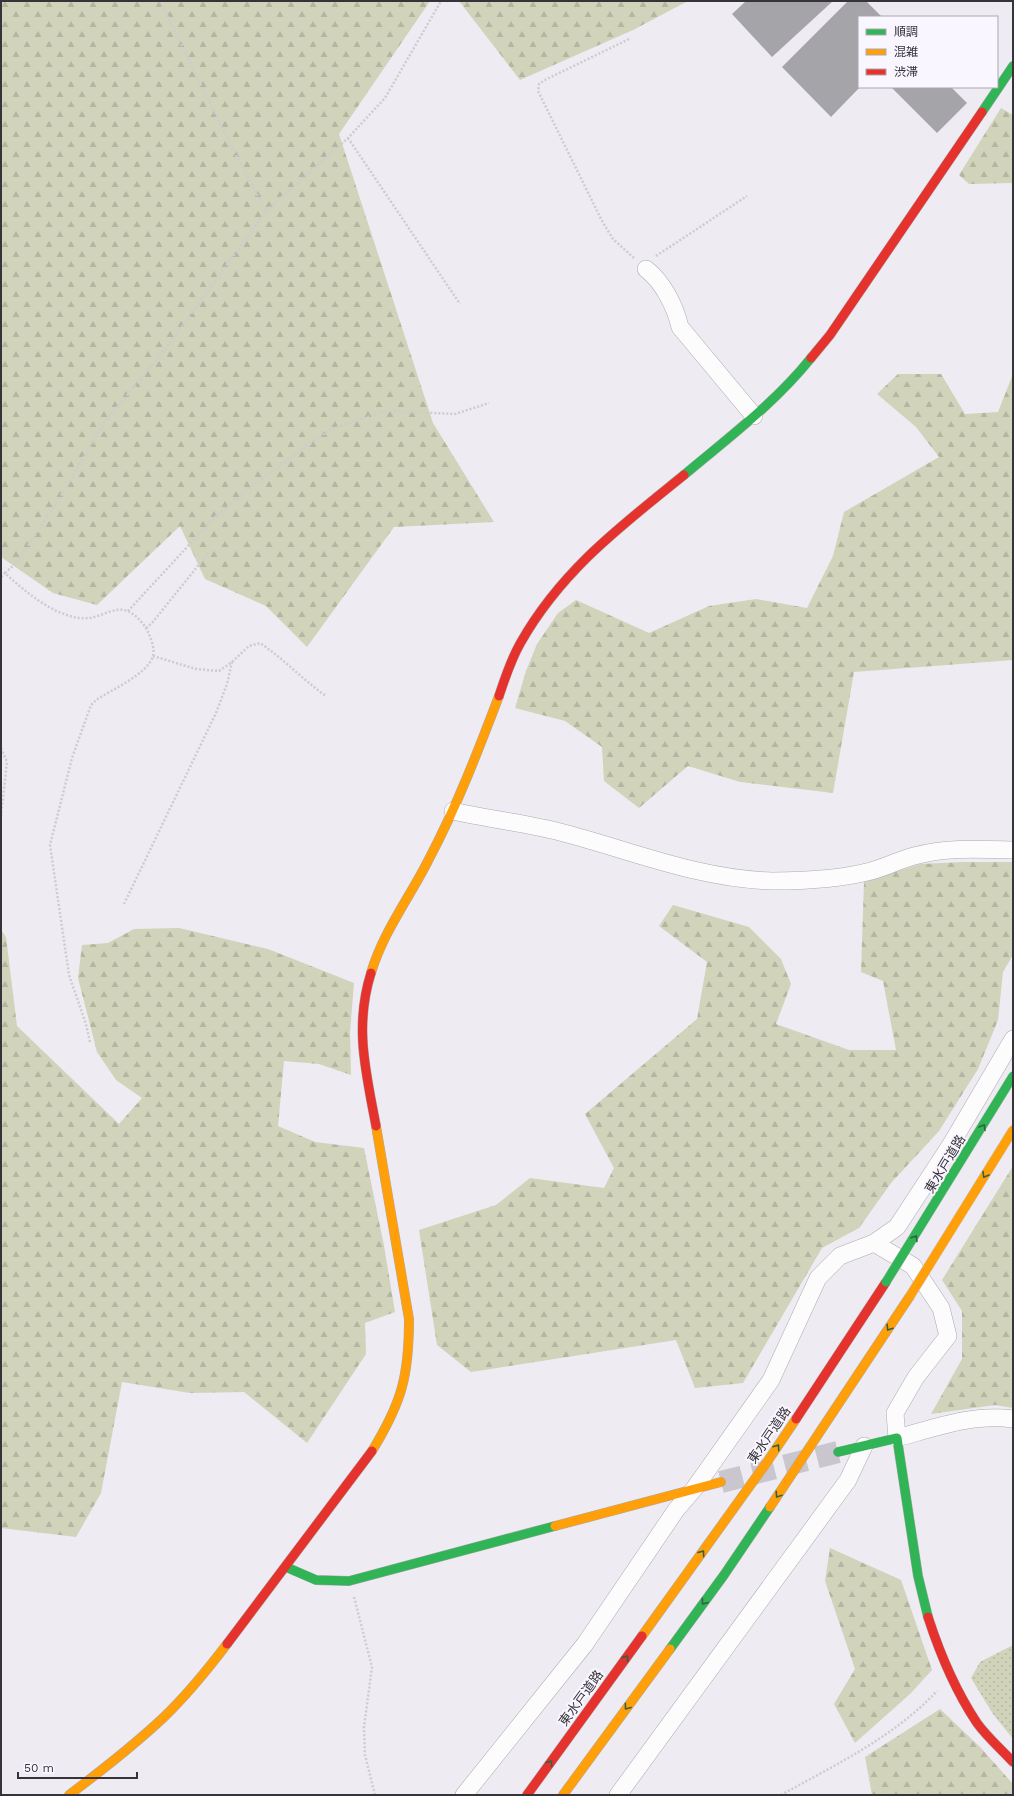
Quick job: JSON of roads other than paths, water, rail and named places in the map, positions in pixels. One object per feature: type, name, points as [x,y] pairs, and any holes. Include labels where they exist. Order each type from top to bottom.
[{"type":"main road","points":[[69,1795],[106,1767],[164,1717],[207,1670],[367,1458],[397,1406],[409,1353],[409,1319],[362,1046],[362,1015],[365,991],[372,968],[384,939],[429,860],[466,782],[509,668],[520,643],[563,581],[600,544],[754,416],[800,372],[830,335],[1013,66]]},
{"type":"main road","name":"東水戸道路","points":[[527,1795],[767,1462],[886,1282],[1013,1076]]},
{"type":"main road","points":[[563,1795],[724,1575],[910,1296],[1013,1130]]},
{"type":"main road","points":[[838,1452],[897,1438],[918,1576],[928,1618],[951,1678],[978,1724],[1013,1762]]},
{"type":"main road","points":[[286,1567],[304,1576],[326,1582],[349,1581],[721,1482]]},
{"type":"street","points":[[646,269],[653,275],[676,310],[680,327],[754,416]]},
{"type":"street","points":[[453,811],[561,832],[644,858],[704,872],[738,878],[772,881],[846,877],[873,871],[914,856],[952,849],[1013,850]]},
{"type":"street","points":[[464,1795],[585,1644],[676,1510],[694,1489],[771,1380],[818,1278],[840,1256],[874,1243],[897,1227],[950,1146],[1013,1039]]},
{"type":"street","points":[[874,1243],[913,1266],[941,1308],[948,1336],[916,1377],[896,1413],[897,1438],[966,1420],[1000,1417],[1013,1419]]},
{"type":"street","points":[[618,1795],[848,1480],[864,1446]]},
{"type":"tunnel","points":[[721,1482],[838,1452]]}]
